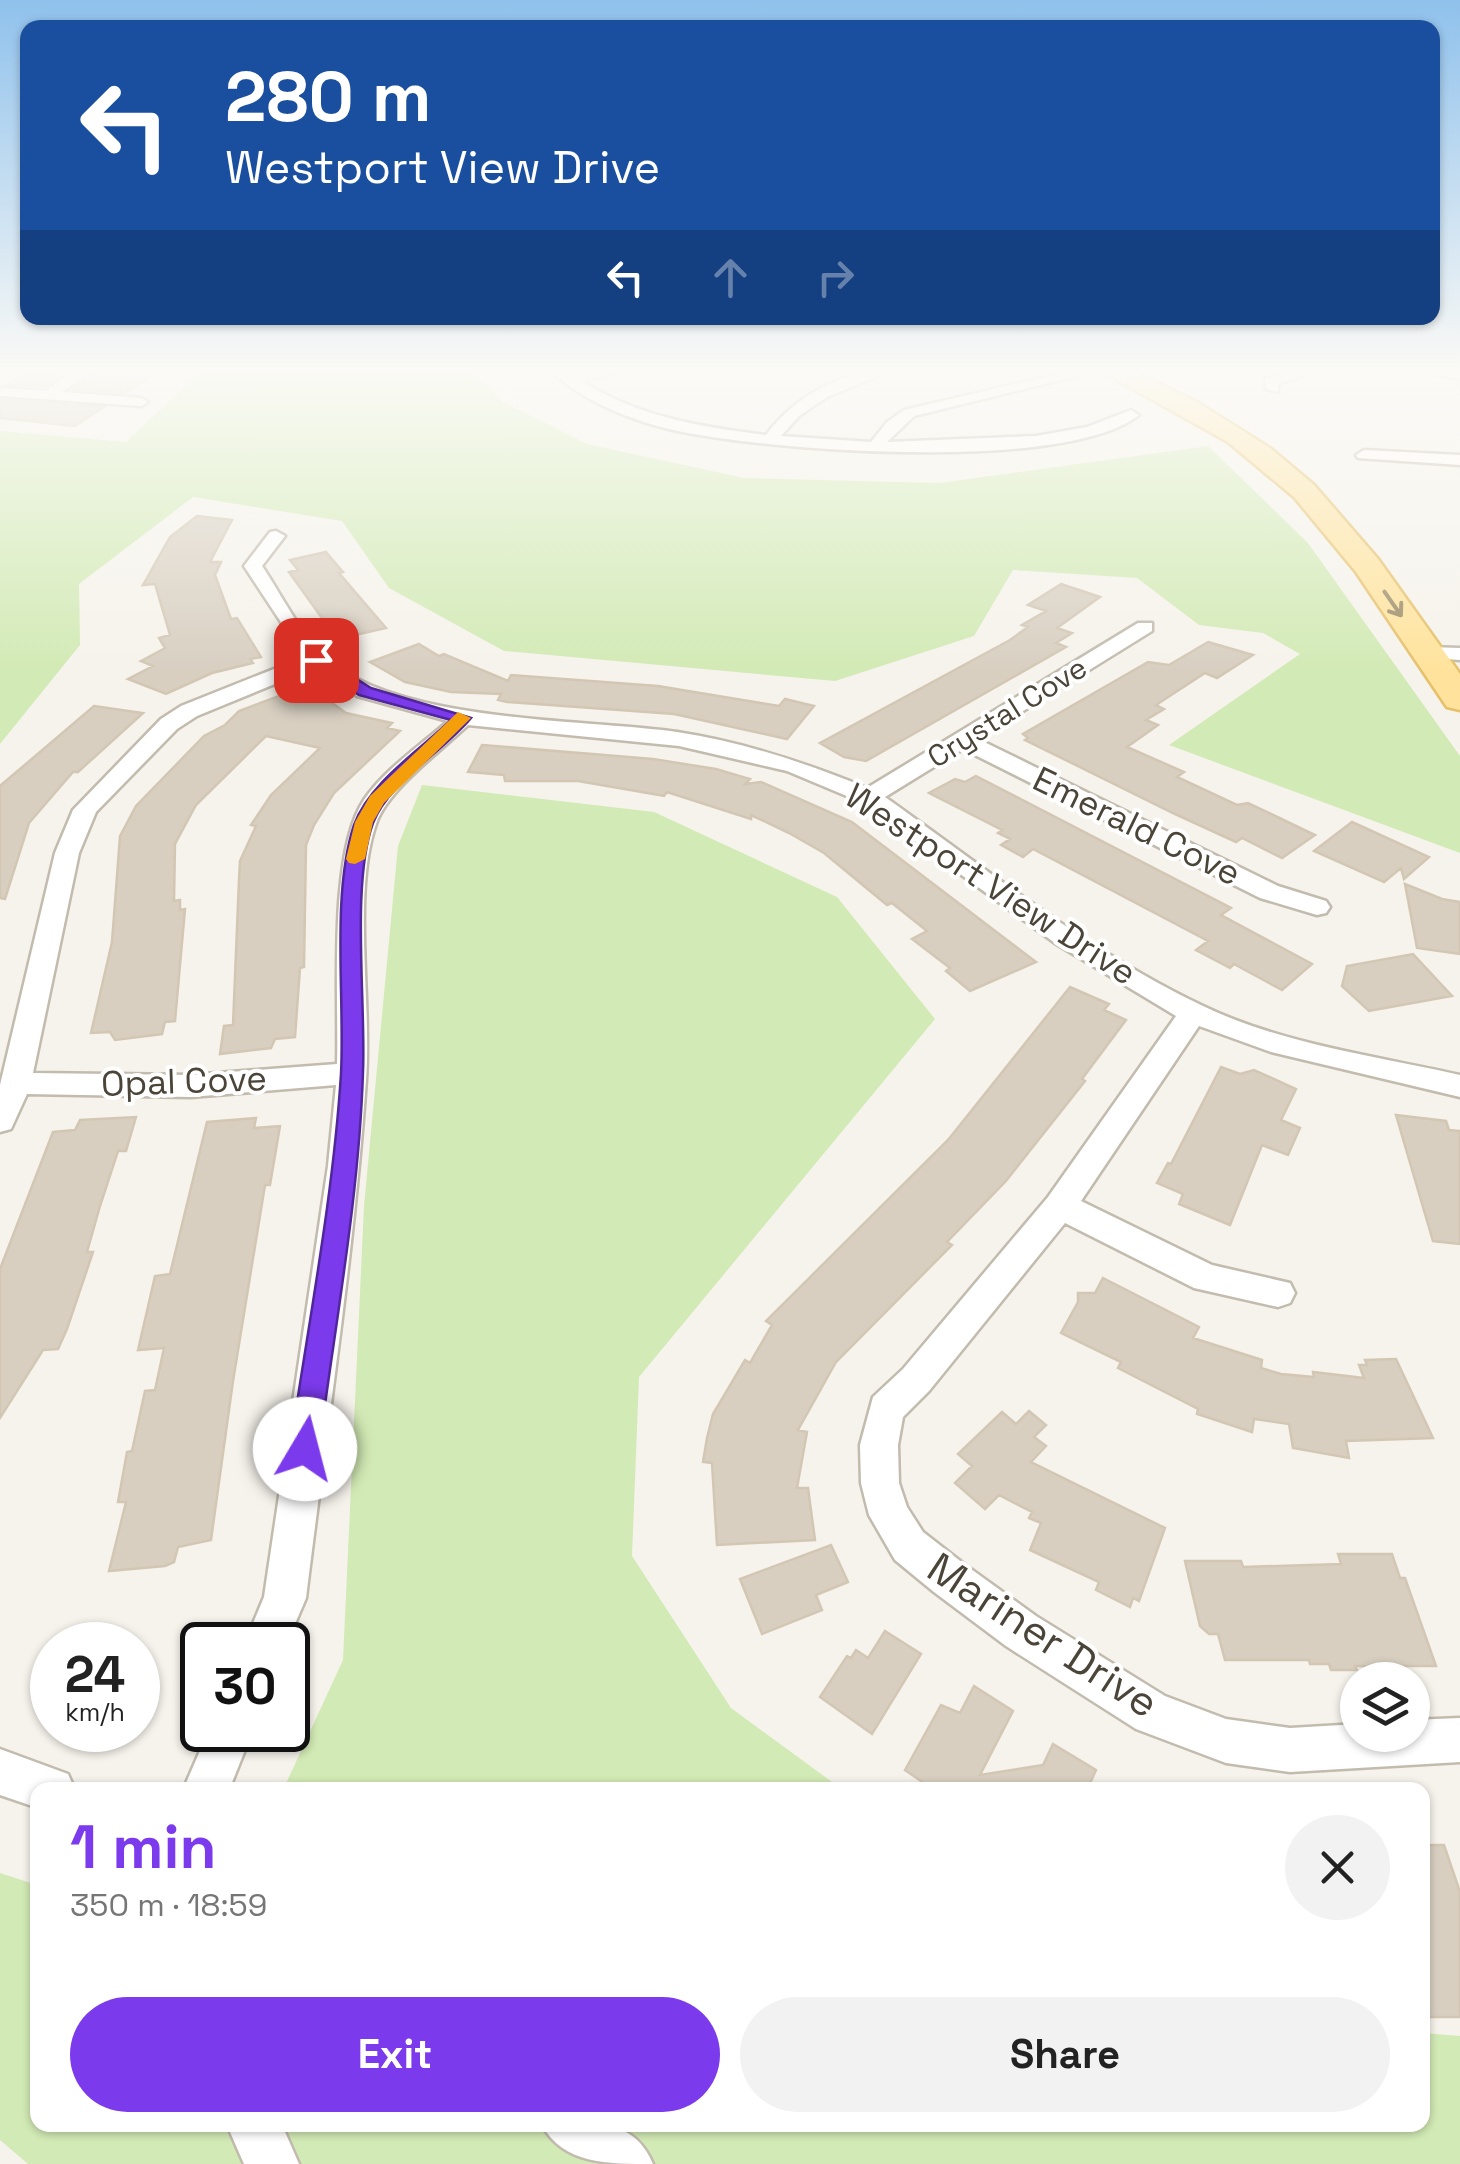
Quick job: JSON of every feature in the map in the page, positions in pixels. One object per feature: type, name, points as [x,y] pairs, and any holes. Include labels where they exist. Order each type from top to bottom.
[{"type":"main road","points":[[1280,471],[1449,652]]},
{"type":"main road","points":[[1313,471],[1376,536],[1449,652],[1460,698]]},
{"type":"street","name":"Westport View Drive","points":[[276,536],[253,566],[316,660],[365,692],[463,718],[638,733],[707,744],[794,766],[869,798],[1064,937],[1193,1013],[1271,1042],[1460,1086]]},
{"type":"street","name":"Crystal Cove","points":[[869,798],[1145,627]]},
{"type":"street","points":[[0,1122],[16,1083],[67,853],[85,810],[169,724],[189,710],[316,660]]},
{"type":"street","points":[[275,1622],[285,1598],[330,1270],[352,1074],[354,864],[364,822],[376,800],[463,718]]},
{"type":"street","name":"Emerald Cove","points":[[960,740],[1269,892],[1317,907]]},
{"type":"street","name":"Mariner Drive","points":[[1193,1013],[1060,1206],[916,1380],[886,1409],[878,1445],[880,1483],[890,1515],[909,1546],[1021,1631],[1152,1713],[1226,1741],[1290,1750],[1460,1740]]},
{"type":"street","name":"Opal Cove","points":[[16,1083],[191,1086],[352,1074]]},
{"type":"street","points":[[1060,1206],[1206,1278],[1278,1294]]},
{"type":"street","points":[[209,1782],[222,1752]]},
{"type":"street","points":[[0,1772],[30,1782]]},
{"type":"street","points":[[257,2132],[272,2164]]},
{"type":"street","points":[[579,2132],[626,2164]]},
{"type":"green space","points":[[0,471],[712,471],[744,478],[939,483],[1026,471],[1234,471],[1308,543],[1460,756],[1460,853],[1169,745],[1300,654],[1263,633],[1199,625],[1137,578],[1013,570],[974,636],[835,681],[504,651],[389,588],[342,521],[193,497],[79,584],[80,645],[0,744]]},
{"type":"green space","points":[[422,785],[654,812],[837,897],[935,1019],[639,1377],[632,1556],[731,1708],[832,1782],[287,1782],[301,1752],[310,1752],[310,1732],[343,1660],[364,1206],[398,846]]},
{"type":"green space","points":[[0,1873],[30,1883],[30,2132],[1430,2132],[1430,2034],[1460,2036],[1460,2164],[28,2164],[0,2140]]},
{"type":"building","points":[[197,516],[232,520],[210,562],[221,562],[215,575],[231,619],[237,618],[261,657],[166,694],[128,679],[153,666],[141,661],[165,648],[159,638],[170,635],[155,584],[143,585],[170,537]]},
{"type":"building","points":[[326,552],[386,628],[337,639],[289,572],[298,570],[290,560]]},
{"type":"building","points":[[1061,584],[1100,597],[1057,628],[1072,633],[1056,643],[1066,647],[866,761],[844,757],[820,743],[1010,640],[1028,627],[1022,625],[1046,611],[1028,605]]},
{"type":"building","points":[[1208,642],[1253,655],[1217,678],[1205,673],[1156,705],[1164,709],[1146,720],[1158,725],[1127,747],[1184,772],[1177,777],[1237,805],[1248,803],[1315,835],[1282,858],[1242,838],[1236,842],[1175,814],[1025,740],[1028,738],[1023,734],[1148,662],[1169,665]]},
{"type":"building","points":[[419,644],[439,656],[444,654],[508,681],[511,675],[658,686],[779,706],[785,699],[814,706],[787,739],[674,714],[507,702],[498,700],[501,694],[451,692],[405,682],[370,662]]},
{"type":"building","points":[[298,689],[308,695],[320,694],[346,713],[392,723],[387,728],[400,731],[334,793],[306,845],[304,967],[300,968],[295,1037],[275,1039],[271,1048],[220,1054],[224,1026],[233,1025],[240,861],[256,826],[251,825],[271,795],[320,748],[266,736],[196,805],[175,844],[174,901],[180,900],[180,910],[185,909],[175,1021],[165,1022],[162,1034],[115,1040],[110,1032],[91,1033],[112,942],[120,836],[136,806],[204,736],[225,725],[239,711]]},
{"type":"building","points":[[94,706],[143,713],[78,772],[73,772],[29,823],[5,899],[0,898],[0,786]]},
{"type":"building","points":[[482,745],[653,759],[750,779],[745,784],[761,782],[852,822],[1036,962],[970,991],[946,971],[950,968],[912,939],[927,931],[892,903],[887,905],[824,853],[789,833],[751,815],[751,819],[667,792],[664,796],[578,781],[505,781],[504,775],[468,772]]},
{"type":"building","points":[[976,776],[1231,908],[1221,915],[1312,964],[1282,990],[1234,964],[1230,968],[1196,950],[1208,941],[1033,849],[1023,857],[1001,845],[1010,839],[998,833],[1002,830],[929,793],[955,779],[965,782]]},
{"type":"building","points":[[1352,822],[1429,857],[1404,879],[1401,868],[1384,882],[1314,851]]},
{"type":"building","points":[[1405,884],[1460,902],[1460,954],[1417,948]]},
{"type":"building","points":[[1413,954],[1452,996],[1369,1011],[1342,986],[1347,966]]},
{"type":"building","points":[[1070,987],[1109,1004],[1104,1010],[1126,1020],[1082,1079],[1085,1081],[1006,1181],[947,1242],[952,1245],[836,1362],[798,1430],[807,1432],[797,1488],[808,1488],[815,1540],[717,1545],[712,1463],[703,1462],[707,1438],[713,1414],[745,1360],[750,1363],[772,1325],[766,1321],[948,1140]]},
{"type":"building","points":[[1221,1067],[1240,1074],[1254,1070],[1296,1089],[1281,1120],[1300,1128],[1288,1155],[1262,1145],[1230,1225],[1179,1204],[1183,1194],[1157,1183],[1168,1163],[1171,1164]]},
{"type":"building","points":[[1396,1115],[1446,1121],[1449,1130],[1460,1131],[1460,1244],[1433,1241]]},
{"type":"building","points":[[136,1117],[126,1151],[118,1151],[87,1252],[93,1252],[58,1349],[43,1350],[0,1418],[0,1269],[53,1132],[75,1130],[80,1120]]},
{"type":"building","points":[[256,1118],[254,1128],[280,1126],[270,1185],[265,1185],[211,1540],[178,1547],[174,1562],[165,1566],[109,1571],[126,1502],[118,1502],[127,1452],[132,1451],[145,1391],[155,1390],[164,1348],[138,1350],[155,1276],[170,1274],[207,1122]]},
{"type":"building","points":[[1103,1278],[1199,1327],[1193,1338],[1262,1360],[1261,1368],[1281,1374],[1314,1377],[1313,1372],[1364,1378],[1359,1365],[1367,1365],[1365,1360],[1396,1359],[1433,1438],[1346,1441],[1349,1458],[1293,1448],[1289,1424],[1254,1419],[1252,1432],[1197,1414],[1198,1409],[1118,1368],[1121,1362],[1061,1333],[1078,1302],[1078,1293],[1095,1293]]},
{"type":"building","points":[[1029,1411],[1046,1425],[1034,1437],[1046,1446],[1031,1462],[1165,1528],[1139,1601],[1133,1598],[1130,1607],[1096,1590],[1099,1582],[1030,1550],[1041,1523],[1029,1518],[1032,1512],[999,1495],[985,1509],[955,1483],[972,1466],[958,1454],[1002,1412],[1016,1424]]},
{"type":"building","points":[[831,1545],[848,1582],[816,1595],[822,1610],[762,1634],[740,1579]]},
{"type":"building","points":[[1338,1554],[1392,1554],[1400,1578],[1405,1578],[1436,1666],[1430,1666],[1430,1662],[1340,1662],[1340,1670],[1331,1670],[1329,1664],[1310,1664],[1309,1660],[1225,1660],[1218,1634],[1209,1634],[1200,1626],[1185,1561],[1241,1561],[1243,1567],[1341,1564]]},
{"type":"building","points":[[885,1631],[921,1654],[872,1734],[820,1697],[847,1656],[851,1658],[856,1650],[868,1658]]},
{"type":"building","points":[[974,1686],[1013,1711],[980,1775],[1043,1765],[1053,1744],[1096,1770],[1091,1782],[922,1782],[905,1770],[941,1705],[960,1713]]},
{"type":"building","points":[[1430,1845],[1444,1845],[1460,1892],[1460,2017],[1430,2017]]},
{"type":"slow traffic","points":[[355,859],[364,822],[376,800],[463,718],[458,717]]},
{"type":"route","points":[[305,1449],[344,1166],[352,1074],[354,864],[364,822],[376,800],[463,718],[365,692],[316,660]]}]
